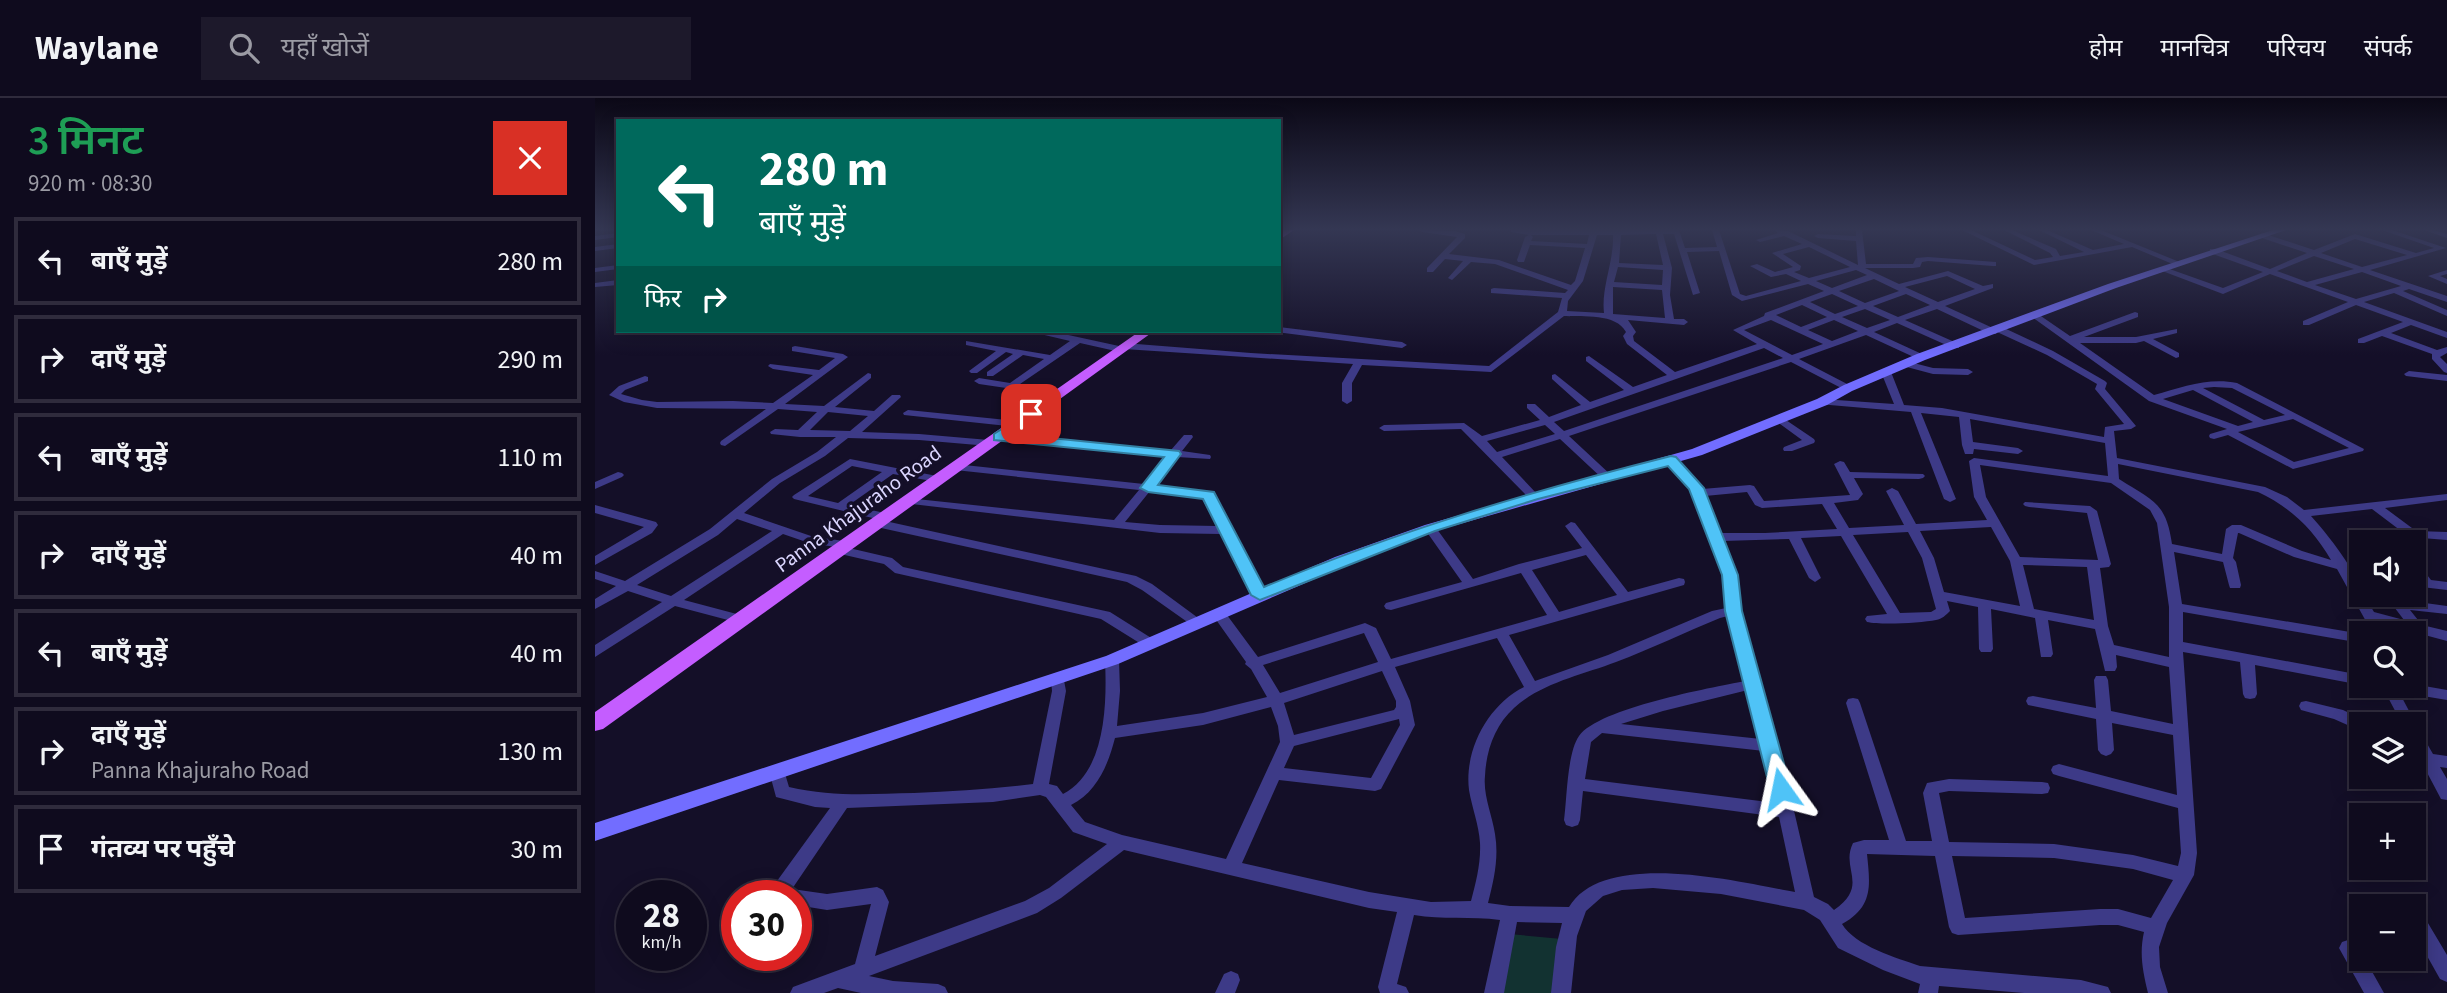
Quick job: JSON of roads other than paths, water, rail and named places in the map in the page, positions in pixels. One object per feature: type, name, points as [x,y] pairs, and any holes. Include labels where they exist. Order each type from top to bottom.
[{"type":"main road","points":[[595,832],[1112,660],[1341,561],[1430,528],[1533,496],[1671,460],[1822,402],[1848,388],[1914,361],[2153,272]]},
{"type":"main road","name":"Panna Khajuraho Road","points":[[595,723],[1145,333]]},
{"type":"street","points":[[1452,278],[1458,272]]},
{"type":"street","points":[[1520,272],[1571,292]]},
{"type":"street","points":[[1049,333],[1122,348],[1494,368],[1562,313],[1564,301],[1579,281],[1582,272]]},
{"type":"street","points":[[1609,316],[1607,306],[1614,272]]},
{"type":"street","points":[[1668,272],[1666,288],[1670,321]]},
{"type":"street","points":[[1689,272],[1696,293]]},
{"type":"street","points":[[1730,272],[1739,298],[1752,298],[1842,272]]},
{"type":"street","points":[[1767,272],[1774,275],[1788,272],[1956,346]]},
{"type":"street","points":[[1866,272],[1937,306],[2050,353],[2102,383],[2100,389],[2131,426],[2109,429],[2114,480]]},
{"type":"street","points":[[2169,272],[2223,291],[2265,272]]},
{"type":"street","points":[[2274,272],[2447,335]]},
{"type":"street","points":[[2308,284],[2351,272]]},
{"type":"street","points":[[2369,272],[2447,299]]},
{"type":"street","points":[[2447,272],[2432,276],[2447,282]]},
{"type":"street","points":[[1800,330],[1948,273],[1987,287]]},
{"type":"street","points":[[1770,317],[1769,314],[1873,276]]},
{"type":"street","points":[[595,285],[616,282]]},
{"type":"street","points":[[1611,284],[1666,288]]},
{"type":"street","points":[[2306,323],[2356,302],[2409,286]]},
{"type":"street","points":[[1494,456],[1562,436],[1869,332],[1987,287]]},
{"type":"street","points":[[2394,290],[2447,313]]},
{"type":"street","points":[[1494,291],[1571,292]]},
{"type":"street","points":[[1802,302],[1869,332],[1933,371],[1968,372]]},
{"type":"street","points":[[1562,313],[1684,322]]},
{"type":"street","points":[[2035,315],[2153,398],[2235,431],[2293,466],[2358,451],[2354,445],[2234,386],[2220,384],[2153,398]]},
{"type":"street","points":[[2068,340],[2135,315]]},
{"type":"street","points":[[1609,316],[1626,323],[1631,332],[1628,336],[1630,342],[1674,376]]},
{"type":"street","points":[[1831,344],[1770,317],[1737,330],[1848,388]]},
{"type":"street","points":[[2361,341],[2412,322]]},
{"type":"street","points":[[1281,330],[1402,345]]},
{"type":"street","points":[[2068,340],[2110,341],[2145,338],[2175,331]]},
{"type":"street","points":[[1013,386],[1097,333]]},
{"type":"street","points":[[2382,333],[2442,352]]},
{"type":"street","points":[[2145,338],[2176,355]]},
{"type":"street","points":[[969,343],[1054,358]]},
{"type":"street","points":[[1480,440],[1588,407],[1765,344]]},
{"type":"street","points":[[725,443],[843,357],[795,349]]},
{"type":"street","points":[[1004,349],[976,376],[1013,386],[1059,393]]},
{"type":"street","points":[[990,374],[1022,352]]},
{"type":"street","points":[[2442,352],[2435,357],[2447,370]]},
{"type":"street","points":[[1589,359],[1631,391]]},
{"type":"street","points":[[1347,401],[1347,383],[1359,362]]},
{"type":"street","points":[[2106,365],[2123,362]]},
{"type":"street","points":[[773,366],[822,373]]},
{"type":"street","points":[[1886,372],[1900,408]]},
{"type":"street","points":[[2409,374],[2447,379]]},
{"type":"street","points":[[800,434],[826,409],[868,376]]},
{"type":"street","points":[[1555,377],[1588,407]]},
{"type":"street","points":[[645,379],[622,388],[614,395],[633,401],[672,405],[826,409],[876,414]]},
{"type":"street","points":[[2196,388],[2262,423]]},
{"type":"street","points":[[595,605],[714,532],[776,481],[848,436],[896,397]]},
{"type":"street","points":[[1822,402],[1965,415],[2109,441]]},
{"type":"street","points":[[1531,406],[1608,478]]},
{"type":"street","points":[[1916,409],[1950,499]]},
{"type":"street","points":[[908,413],[1017,424]]},
{"type":"street","points":[[1965,415],[1970,457],[1974,461],[1980,498],[2016,561],[2046,654]]},
{"type":"street","points":[[2214,436],[2295,416]]},
{"type":"street","points":[[1780,419],[1810,441],[1788,449]]},
{"type":"street","points":[[1384,428],[1464,426],[1533,496]]},
{"type":"street","points":[[775,432],[994,440],[1206,457]]},
{"type":"street","points":[[1117,524],[1188,437]]},
{"type":"street","points":[[1968,445],[2018,451]]},
{"type":"street","points":[[1671,460],[1699,493],[1730,575],[1733,611],[1771,746],[1806,902]]},
{"type":"street","points":[[2112,460],[2261,489],[2278,495],[2325,538],[2372,621]]},
{"type":"street","points":[[1974,461],[2114,480],[2158,512],[2164,523],[2176,607],[2176,664],[2189,853],[2185,875],[2154,928],[2149,945],[2150,964],[2158,993]]},
{"type":"street","points":[[937,479],[850,462],[798,497],[880,520],[1131,579],[1198,623]]},
{"type":"street","points":[[1699,493],[1749,488],[1762,505],[1857,496],[1840,464]]},
{"type":"street","points":[[955,467],[1205,494],[1260,595]]},
{"type":"street","points":[[839,507],[891,470]]},
{"type":"street","points":[[595,486],[618,475]]},
{"type":"street","points":[[1846,475],[1919,476]]},
{"type":"street","points":[[1872,619],[1897,619],[1940,614],[1943,611],[1928,558],[1892,491]]},
{"type":"street","points":[[2301,514],[2447,497]]},
{"type":"street","points":[[1826,500],[1897,619]]},
{"type":"street","points":[[907,501],[1117,524],[1226,530]]},
{"type":"street","points":[[2016,561],[2105,564],[2090,510],[2029,504]]},
{"type":"street","points":[[2369,506],[2413,534],[2447,536]]},
{"type":"street","points":[[2369,506],[2395,530]]},
{"type":"street","points":[[595,509],[652,525],[595,561]]},
{"type":"street","points":[[735,514],[780,531],[888,562],[899,570],[1105,615],[1151,644]]},
{"type":"street","points":[[1717,537],[1994,523]]},
{"type":"street","points":[[1570,526],[1625,597]]},
{"type":"street","points":[[1430,528],[1469,583]]},
{"type":"street","points":[[2226,557],[2232,529],[2241,529],[2349,572]]},
{"type":"street","points":[[595,652],[780,531]]},
{"type":"street","points":[[1793,535],[1815,578]]},
{"type":"street","points":[[2168,547],[2226,557],[2230,562],[2235,585]]},
{"type":"street","points":[[1391,606],[1589,550]]},
{"type":"street","points":[[2094,565],[2101,626],[2108,648],[2104,714],[2106,750]]},
{"type":"street","points":[[1524,567],[1555,616]]},
{"type":"street","points":[[595,575],[672,601],[743,620]]},
{"type":"street","points":[[1108,733],[1203,719],[1679,582]]},
{"type":"street","points":[[2427,584],[2447,586]]},
{"type":"street","points":[[1940,595],[2101,626]]},
{"type":"street","points":[[1984,604],[1986,649]]},
{"type":"street","points":[[2426,605],[2447,610]]},
{"type":"street","points":[[2176,607],[2349,636]]},
{"type":"street","points":[[1478,909],[1488,858],[1488,841],[1476,776],[1480,753],[1501,713],[1531,687],[1612,659],[1717,614],[1733,611]]},
{"type":"street","points":[[1219,614],[1275,699],[1287,727],[1288,742],[1231,868]]},
{"type":"street","points":[[2368,615],[2391,621]]},
{"type":"street","points":[[1252,664],[1365,628],[1371,631],[1403,701],[1408,726],[1375,785],[1274,773]]},
{"type":"street","points":[[2426,630],[2447,636]]},
{"type":"street","points":[[1500,632],[1531,687]]},
{"type":"street","points":[[2178,646],[2349,678]]},
{"type":"street","points":[[2108,648],[2176,664]]},
{"type":"street","points":[[2247,659],[2250,694]]},
{"type":"street","points":[[1062,802],[1088,785],[1108,733],[1114,683],[1112,660]]},
{"type":"street","points":[[1040,789],[1059,691],[1058,679]]},
{"type":"street","points":[[1572,820],[1585,738],[1600,727],[1668,704],[1754,684]]},
{"type":"street","points":[[2426,691],[2447,695]]},
{"type":"street","points":[[2033,701],[2180,731]]},
{"type":"street","points":[[1853,703],[1900,849]]},
{"type":"street","points":[[2306,706],[2349,719]]},
{"type":"street","points":[[1288,742],[1399,714],[1404,709]]},
{"type":"street","points":[[1600,727],[1771,746]]},
{"type":"street","points":[[2426,756],[2447,794]]},
{"type":"street","points":[[2428,759],[2447,762]]},
{"type":"street","points":[[2059,770],[2186,804]]},
{"type":"street","points":[[777,771],[782,792],[815,800],[843,802],[993,796],[1040,789],[1051,791],[1079,827],[1122,842],[1231,868],[1369,900],[1431,910],[1478,909],[1510,914],[1574,915]]},
{"type":"street","points":[[1578,784],[1785,811]]},
{"type":"street","points":[[2042,788],[1949,785],[1933,788],[1931,793],[1958,927],[2100,916],[2118,917],[2154,928]]},
{"type":"street","points":[[787,880],[843,802]]},
{"type":"street","points":[[800,993],[1031,907],[1055,893],[1122,842]]},
{"type":"street","points":[[1833,920],[1843,915],[1859,898],[1862,885],[1859,848],[2013,850],[2078,854],[2133,862],[2185,875]]},
{"type":"street","points":[[1561,993],[1574,915],[1588,895],[1597,890],[1647,880],[1688,882],[1806,902],[1819,907],[1833,920],[1837,933],[1844,942],[1909,972],[1930,985],[2101,993]]},
{"type":"street","points":[[812,900],[827,902],[877,895],[880,902],[862,971]]},
{"type":"street","points":[[1399,993],[1390,992],[1387,987],[1408,906]]},
{"type":"street","points":[[1494,993],[1510,914]]},
{"type":"street","points":[[2426,936],[2447,973]]},
{"type":"street","points":[[2348,948],[2374,993]]},
{"type":"street","points":[[840,979],[893,990],[930,993]]}]
